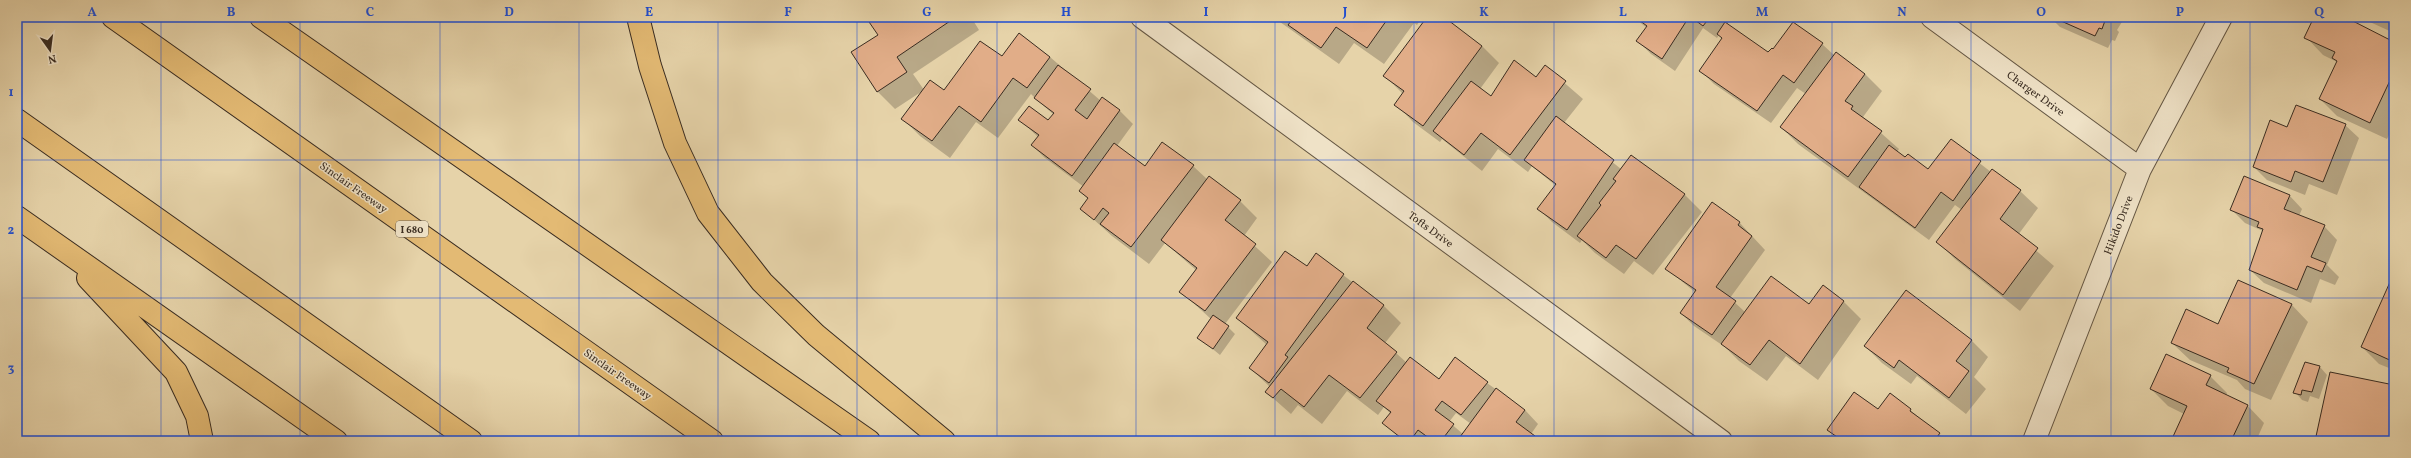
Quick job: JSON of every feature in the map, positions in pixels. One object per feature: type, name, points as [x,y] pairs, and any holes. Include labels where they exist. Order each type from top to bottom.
[{"type":"highway","name":"Sinclair Freeway","points":[[112,17],[712,441]]},
{"type":"highway","points":[[261,17],[869,441]]},
{"type":"highway","points":[[638,17],[650,66],[675,143],[708,213],[762,282],[811,330],[944,441]]},
{"type":"highway","points":[[17,120],[471,441]]},
{"type":"highway","points":[[17,217],[336,441]]},
{"type":"highway","points":[[56,244],[176,372],[197,416],[202,441]]},
{"type":"street","name":"Tofts Drive","points":[[1142,17],[1721,441]]},
{"type":"street","name":"Charger Drive","points":[[1932,17],[2140,169]]},
{"type":"street","name":"Hikido Drive","points":[[2034,441],[2140,169],[2221,17]]},
{"type":"building","points":[[870,17],[956,17],[897,57],[907,72],[877,92],[851,52],[878,35],[867,19]]},
{"type":"building","points":[[1294,17],[1389,17],[1367,48],[1336,27],[1321,48],[1288,25]]},
{"type":"building","points":[[1427,17],[1444,17],[1482,46],[1423,126],[1394,105],[1404,91],[1383,76]]},
{"type":"building","points":[[1635,17],[1689,17],[1662,59],[1636,41],[1647,26]]},
{"type":"building","points":[[1691,17],[1710,17],[1703,26]]},
{"type":"building","points":[[2052,17],[2106,18],[2102,29],[2099,28],[2095,36]]},
{"type":"building","points":[[2314,17],[2345,17],[2394,42],[2394,72],[2370,123],[2319,99],[2337,61],[2332,58],[2335,52],[2304,38]]},
{"type":"building","points":[[1725,22],[1768,52],[1772,48],[1773,49],[1793,22],[1823,43],[1794,83],[1783,75],[1757,111],[1699,71],[1722,38],[1717,34]]},
{"type":"building","points":[[1019,33],[1050,57],[1027,88],[1013,78],[981,122],[959,106],[932,141],[901,119],[930,80],[944,90],[980,41],[1002,56]]},
{"type":"building","points":[[1836,52],[1865,74],[1845,101],[1853,106],[1851,109],[1882,131],[1848,177],[1780,127]]},
{"type":"building","points":[[1514,60],[1536,77],[1545,65],[1566,81],[1510,155],[1481,133],[1464,155],[1433,131],[1471,81],[1491,96]]},
{"type":"building","points":[[1058,65],[1091,89],[1075,110],[1087,119],[1102,97],[1120,110],[1072,176],[1031,145],[1039,135],[1018,120],[1029,106],[1048,120],[1054,113],[1034,98]]},
{"type":"building","points":[[2296,105],[2346,124],[2323,182],[2295,171],[2291,182],[2253,167],[2270,120],[2287,127]]},
{"type":"building","points":[[1556,116],[1614,160],[1567,230],[1537,209],[1556,184],[1524,160]]},
{"type":"building","points":[[1951,139],[1981,161],[1953,201],[1941,192],[1915,228],[1859,187],[1889,145],[1905,157],[1908,154],[1928,169]]},
{"type":"building","points":[[1162,142],[1194,165],[1131,247],[1100,224],[1109,213],[1103,208],[1094,220],[1080,209],[1088,198],[1079,191],[1114,143],[1145,166]]},
{"type":"building","points":[[1631,155],[1685,194],[1636,259],[1616,245],[1606,258],[1577,236],[1601,205],[1599,203],[1616,181],[1613,179]]},
{"type":"building","points":[[1992,169],[2021,190],[2000,219],[2038,248],[2003,295],[1936,242]]},
{"type":"building","points":[[1209,176],[1241,200],[1225,220],[1256,244],[1205,311],[1179,292],[1197,268],[1161,240]]},
{"type":"building","points":[[2244,176],[2290,195],[2284,209],[2325,225],[2311,257],[2326,263],[2322,272],[2307,266],[2297,290],[2249,270],[2263,229],[2257,227],[2259,222],[2230,210]]},
{"type":"building","points":[[1712,202],[1740,222],[1738,225],[1752,236],[1716,287],[1736,301],[1712,335],[1680,313],[1696,290],[1665,269]]},
{"type":"building","points":[[1285,251],[1307,266],[1316,253],[1344,274],[1285,355],[1288,357],[1269,383],[1249,368],[1268,342],[1236,318]]},
{"type":"building","points":[[1771,276],[1809,304],[1823,285],[1844,301],[1800,364],[1769,340],[1750,365],[1721,344]]},
{"type":"building","points":[[2238,280],[2292,304],[2254,384],[2227,372],[2229,368],[2171,343],[2186,309],[2218,324]]},
{"type":"building","points":[[1353,281],[1384,305],[1367,328],[1397,352],[1360,398],[1329,375],[1304,407],[1281,389],[1273,398],[1265,392]]},
{"type":"building","points":[[2390,282],[2394,284],[2394,362],[2361,347]]},
{"type":"building","points":[[1906,290],[1972,340],[1956,361],[1969,371],[1949,398],[1899,360],[1894,368],[1864,346]]},
{"type":"building","points":[[1213,315],[1229,326],[1213,349],[1197,338]]},
{"type":"building","points":[[2166,354],[2211,375],[2206,385],[2248,405],[2231,441],[2171,441],[2187,406],[2150,389]]},
{"type":"building","points":[[1410,357],[1439,379],[1455,357],[1488,382],[1461,415],[1442,401],[1435,410],[1454,424],[1441,441],[1433,441],[1418,430],[1410,441],[1405,441],[1382,423],[1391,412],[1376,401]]},
{"type":"building","points":[[2305,362],[2320,366],[2312,392],[2302,390],[2301,395],[2293,393]]},
{"type":"building","points":[[2330,372],[2394,385],[2394,421],[2392,420],[2390,432],[2393,433],[2392,441],[2315,441]]},
{"type":"building","points":[[1496,388],[1525,410],[1516,422],[1535,436],[1531,441],[1457,441]]},
{"type":"building","points":[[1854,392],[1878,409],[1890,393],[1911,409],[1910,411],[1940,433],[1934,441],[1843,441],[1827,430]]}]
